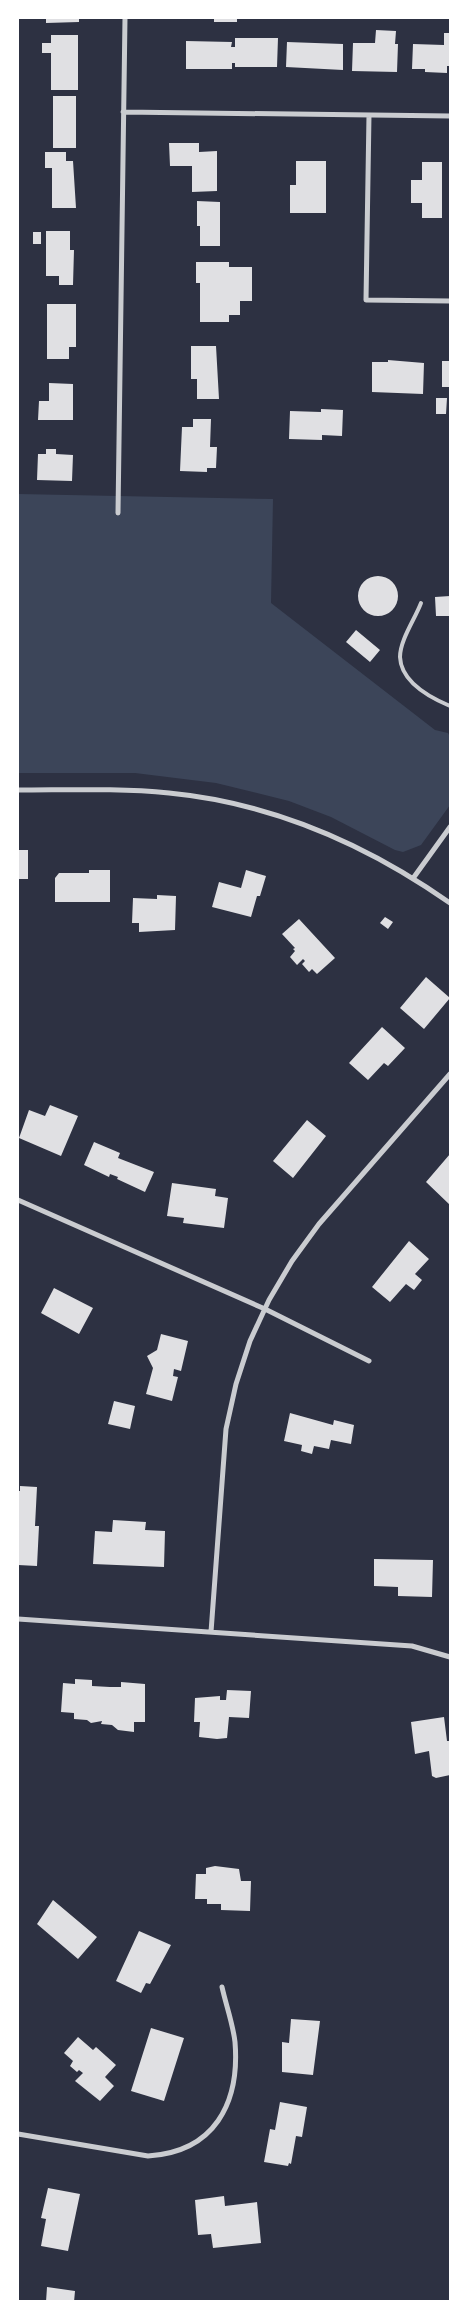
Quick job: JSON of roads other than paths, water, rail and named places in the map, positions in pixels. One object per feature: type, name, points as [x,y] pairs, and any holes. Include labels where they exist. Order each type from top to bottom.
[{"type":"street","points":[[118,513],[125,18]]},
{"type":"street","points":[[123,112],[450,116]]},
{"type":"street","points":[[369,115],[366,300],[450,301]]},
{"type":"street","points":[[18,790],[130,790],[219,800],[306,824],[352,844],[414,877],[450,903]]},
{"type":"street","points":[[414,877],[450,826]]},
{"type":"street","points":[[211,1632],[226,1429],[239,1376],[265,1309],[292,1261],[319,1224],[450,1074]]},
{"type":"street","points":[[18,1200],[265,1309],[370,1361]]},
{"type":"street","points":[[18,1619],[412,1646],[450,1657]]},
{"type":"street","points":[[18,2134],[148,2156],[166,2155],[195,2144],[209,2133],[220,2119],[228,2104],[232,2087],[235,2042],[222,1986]]},
{"type":"lane","points":[[422,603],[400,657],[404,673],[414,684],[438,701],[450,706]]}]
